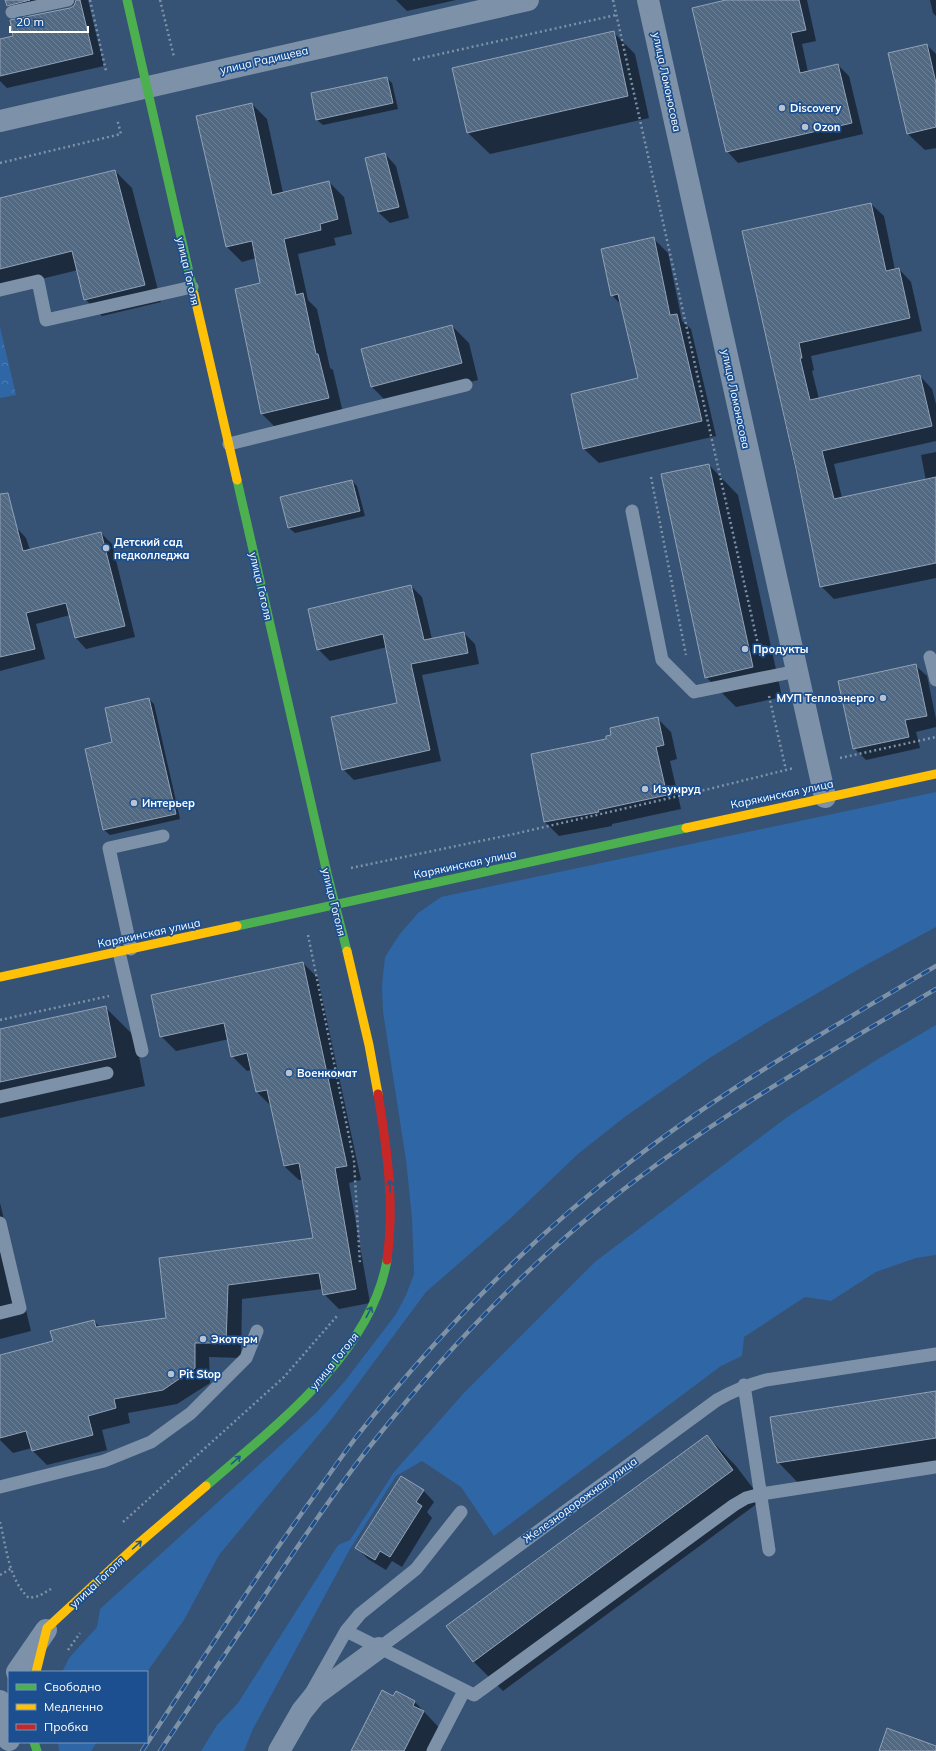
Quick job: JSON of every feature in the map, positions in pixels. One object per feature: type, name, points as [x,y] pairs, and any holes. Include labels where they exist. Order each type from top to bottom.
[{"type":"street","name":"улица Гоголя","points":[[18,1671],[47,1628],[138,1544],[263,1436],[302,1399],[330,1369],[354,1339],[370,1310],[381,1284],[387,1262],[391,1234],[390,1184],[386,1148],[369,1045],[336,904],[327,873],[127,0]]},
{"type":"street","name":"улица Радищева","points":[[0,121],[147,86],[528,0]]},
{"type":"street","name":"улица Ломоносова","points":[[648,0],[825,797]]},
{"type":"street","name":"Карякинская улица","points":[[0,977],[936,774]]},
{"type":"street","points":[[36,1671],[47,1628]]},
{"type":"street","name":"Железнодорожная улица","points":[[279,1751],[302,1711],[315,1695],[379,1648]]},
{"type":"street","points":[[0,1698],[8,1686]]},
{"type":"street","points":[[0,1701],[8,1737]]},
{"type":"lane","points":[[12,12],[68,0]]},
{"type":"lane","points":[[0,290],[38,281],[46,320],[192,287]]},
{"type":"lane","points":[[229,444],[466,385]]},
{"type":"lane","points":[[632,511],[662,660],[694,692],[765,679],[797,671]]},
{"type":"lane","points":[[930,657],[936,680]]},
{"type":"lane","points":[[142,1051],[128,991],[125,950],[109,848],[163,836]]},
{"type":"lane","points":[[0,1098],[107,1073]]},
{"type":"lane","points":[[0,1223],[20,1308],[0,1313]]},
{"type":"lane","points":[[0,1487],[104,1461],[151,1442],[191,1413],[246,1358],[257,1331]]},
{"type":"lane","name":"Железнодорожная улица","points":[[379,1648],[716,1400],[744,1385],[766,1380],[936,1354]]},
{"type":"lane","points":[[744,1385],[769,1550]]},
{"type":"lane","points":[[346,1631],[474,1695],[734,1505],[746,1498],[761,1494],[936,1467]]},
{"type":"lane","points":[[302,1711],[346,1631],[360,1614],[416,1569],[461,1512]]},
{"type":"lane","points":[[433,1751],[464,1691]]},
{"type":"path","points":[[160,0],[179,79]]},
{"type":"path","points":[[613,0],[786,770]]},
{"type":"path","points":[[413,60],[616,15]]},
{"type":"path","points":[[651,477],[694,692]]},
{"type":"path","points":[[327,873],[514,834],[786,770],[936,737]]},
{"type":"path","points":[[303,911],[354,1162],[360,1267]]},
{"type":"path","points":[[0,1020],[128,991]]},
{"type":"path","points":[[119,1525],[284,1377],[341,1311]]},
{"type":"path","points":[[0,1522],[12,1568],[21,1592],[29,1598],[39,1596],[52,1588]]},
{"type":"path","points":[[0,1575],[12,1568]]},
{"type":"green space","points":[[0,327],[16,395],[0,398]]},
{"type":"green space","points":[[936,792],[936,927],[866,965],[766,1023],[708,1059],[626,1116],[578,1154],[511,1218],[426,1292],[331,1420],[219,1555],[184,1620],[148,1671],[62,1671],[69,1658],[97,1627],[100,1609],[316,1413],[345,1381],[396,1314],[406,1295],[414,1274],[412,1218],[406,1160],[383,1012],[382,985],[385,957],[399,935],[418,913],[441,897]]},
{"type":"green space","points":[[936,1025],[936,1255],[916,1258],[876,1272],[831,1301],[805,1297],[744,1337],[742,1356],[721,1366],[494,1536],[461,1487],[422,1461],[396,1476],[350,1549],[253,1729],[244,1751],[201,1751],[217,1725],[238,1703],[338,1545],[350,1540],[394,1472],[462,1395],[596,1261],[790,1115],[878,1059]]},
{"type":"green space","points":[[58,1743],[96,1743],[91,1751],[59,1751]]},
{"type":"building","points":[[5,0],[30,0],[7,6]]},
{"type":"building","points":[[76,0],[80,0],[93,54],[0,76],[0,39],[13,36],[10,20],[70,8],[74,6]]},
{"type":"building","points":[[726,0],[799,0],[806,30],[791,33],[800,73],[838,64],[852,123],[726,152],[692,8]]},
{"type":"building","points":[[614,31],[628,96],[467,133],[452,68]]},
{"type":"building","points":[[927,44],[936,83],[936,127],[907,134],[888,53]]},
{"type":"building","points":[[387,77],[393,103],[316,120],[311,93]]},
{"type":"building","points":[[252,103],[272,195],[329,181],[338,219],[320,224],[321,230],[284,239],[296,295],[303,293],[316,354],[318,354],[329,398],[261,414],[235,289],[260,283],[252,241],[226,247],[196,116]]},
{"type":"building","points":[[385,153],[399,207],[378,212],[365,158]]},
{"type":"building","points":[[115,170],[145,285],[84,300],[72,251],[0,269],[0,198]]},
{"type":"building","points":[[871,203],[886,271],[899,268],[910,318],[799,343],[802,358],[800,358],[810,400],[920,375],[932,426],[822,451],[834,499],[936,477],[936,563],[820,587],[796,469],[742,231]]},
{"type":"building","points":[[654,237],[670,315],[677,314],[702,421],[583,449],[571,394],[638,378],[618,294],[611,296],[601,249]]},
{"type":"building","points":[[452,325],[462,363],[371,387],[361,349]]},
{"type":"building","points":[[709,464],[753,667],[705,678],[661,474]]},
{"type":"building","points":[[352,480],[360,511],[288,528],[280,497]]},
{"type":"building","points":[[8,493],[23,551],[101,532],[125,626],[75,638],[66,603],[26,613],[35,649],[0,657],[0,494]]},
{"type":"building","points":[[411,585],[424,640],[464,632],[468,653],[411,664],[430,750],[342,770],[331,717],[397,703],[383,634],[317,650],[308,609]]},
{"type":"building","name":"МУП Теплоэнерго","points":[[916,664],[927,716],[905,720],[909,737],[853,749],[838,681]]},
{"type":"building","points":[[149,698],[176,814],[103,830],[85,749],[112,742],[105,708]]},
{"type":"building","points":[[658,717],[664,745],[656,747],[667,795],[598,810],[599,812],[544,822],[531,754],[606,739],[606,736],[611,735],[610,728]]},
{"type":"building","points":[[303,962],[347,1166],[335,1168],[356,1289],[323,1295],[319,1273],[228,1285],[226,1343],[195,1343],[195,1368],[163,1390],[114,1399],[116,1408],[88,1416],[93,1435],[32,1451],[26,1431],[0,1438],[0,1355],[53,1341],[50,1331],[94,1320],[96,1327],[166,1318],[159,1258],[313,1238],[299,1163],[284,1166],[267,1090],[256,1092],[247,1053],[231,1057],[224,1023],[160,1037],[151,995]]},
{"type":"building","points":[[106,1006],[116,1057],[0,1082],[0,1029]]},
{"type":"building","points":[[936,1391],[936,1438],[777,1463],[770,1417]]},
{"type":"building","points":[[707,1435],[733,1470],[473,1662],[446,1626]]},
{"type":"building","points":[[401,1476],[424,1490],[416,1502],[422,1506],[390,1557],[380,1551],[375,1560],[355,1548]]},
{"type":"building","points":[[382,1690],[393,1696],[396,1691],[415,1701],[413,1706],[424,1711],[404,1751],[351,1751]]},
{"type":"building","points":[[887,1728],[936,1746],[936,1751],[879,1751]]},
{"type":"railway","points":[[148,1742],[226,1623],[357,1436],[420,1361],[522,1254],[596,1189],[670,1132],[782,1058],[936,966]]},
{"type":"railway","points":[[160,1751],[235,1638],[359,1460],[440,1362],[515,1284],[568,1235],[611,1199],[700,1134],[793,1074],[936,989]]},
{"type":"railway","points":[[142,1751],[147,1743]]},
{"type":"traffic: fast","points":[[127,0],[194,294]]},
{"type":"traffic: fast","points":[[237,480],[327,873],[347,951]]},
{"type":"traffic: fast","points":[[237,926],[686,828]]},
{"type":"traffic: fast","points":[[206,1486],[289,1413],[316,1386],[341,1357],[362,1327],[377,1294],[387,1260]]},
{"type":"traffic: fast","points":[[34,1743],[37,1751]]},
{"type":"traffic: slow","points":[[194,294],[237,480]]},
{"type":"traffic: slow","points":[[686,828],[936,774]]},
{"type":"traffic: slow","points":[[0,977],[237,926]]},
{"type":"traffic: slow","points":[[347,951],[369,1045],[378,1094]]},
{"type":"traffic: slow","points":[[36,1671],[47,1628],[138,1544],[206,1486]]},
{"type":"traffic: jam","points":[[378,1094],[389,1177],[390,1218],[387,1260]]},
{"type":"place","name":"Discovery","points":[[782,108]]},
{"type":"place","name":"Ozon","points":[[805,127]]},
{"type":"place","name":"Детский сад педколледжа","points":[[106,548]]},
{"type":"place","name":"Продукты","points":[[745,649]]},
{"type":"place","name":"МУП Теплоэнерго","points":[[883,698]]},
{"type":"place","name":"Изумруд","points":[[645,789]]},
{"type":"place","name":"Интерьер","points":[[134,803]]},
{"type":"place","name":"Военкомат","points":[[289,1073]]},
{"type":"place","name":"Экотерм","points":[[203,1339]]},
{"type":"place","name":"Pit Stop","points":[[171,1374]]}]
